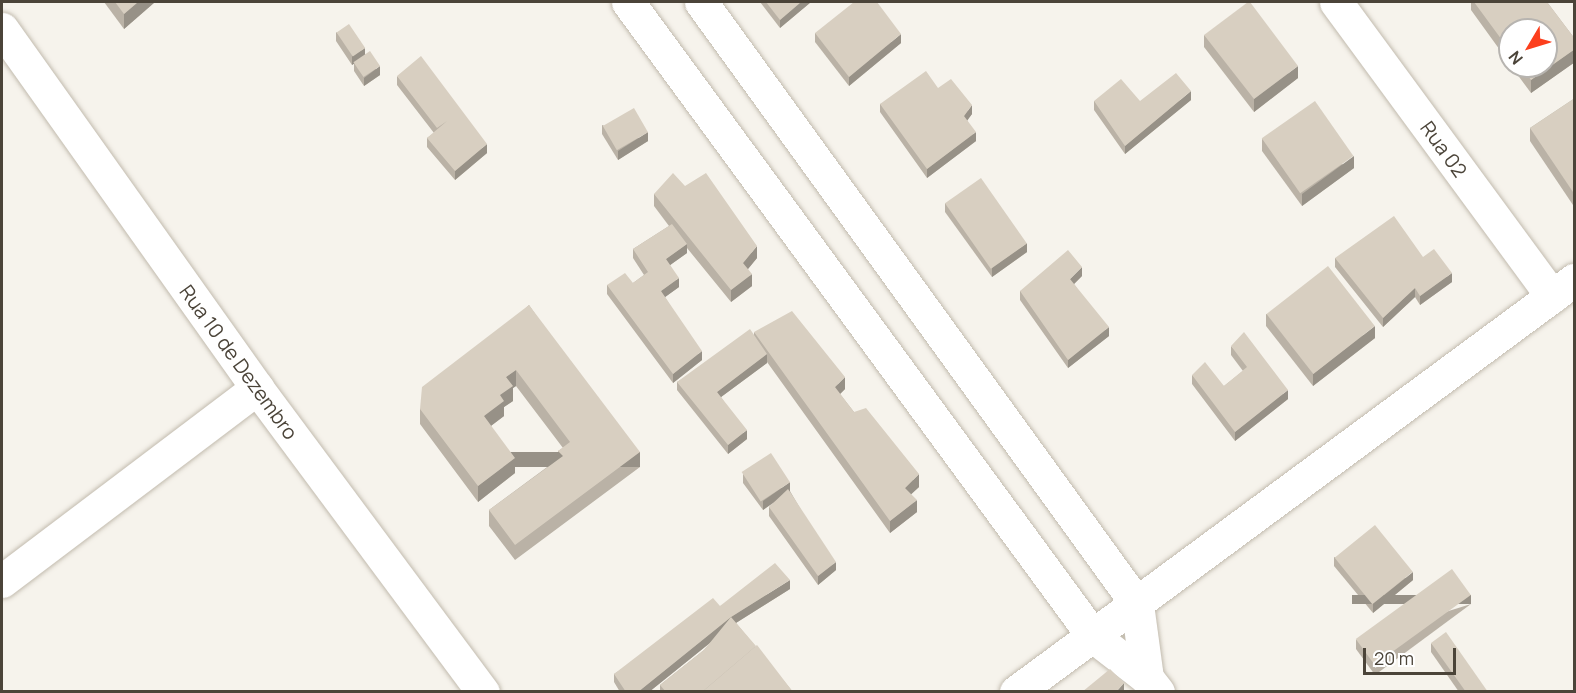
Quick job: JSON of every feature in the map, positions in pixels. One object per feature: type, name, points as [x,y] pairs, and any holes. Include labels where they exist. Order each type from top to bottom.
[{"type":"street","points":[[628,2],[1093,636],[1152,685]]},
{"type":"street","points":[[701,2],[1137,604],[1152,685]]},
{"type":"street","name":"Rua 02","points":[[1336,2],[1563,288]]},
{"type":"street","name":"Rua 10 de Dezembro","points":[[2,29],[257,388],[483,692]]},
{"type":"street","points":[[1016,692],[1563,288]]},
{"type":"street","points":[[2,581],[257,388]]},
{"type":"building","points":[[115,2],[138,2],[124,14]]},
{"type":"building","points":[[766,2],[801,2],[780,20]]},
{"type":"building","points":[[854,2],[877,2],[901,34],[849,77],[815,33]]},
{"type":"building","points":[[1248,2],[1298,66],[1254,99],[1204,35]]},
{"type":"building","points":[[1474,2],[1547,2],[1575,39],[1575,49],[1558,61],[1558,18],[1498,18],[1498,35]]},
{"type":"building","points":[[349,24],[365,48],[353,56],[337,32]]},
{"type":"building","points":[[370,51],[380,66],[363,77],[353,62]]},
{"type":"building","points":[[421,56],[487,144],[455,171],[427,138],[447,121],[437,128],[397,76]]},
{"type":"building","points":[[926,71],[938,88],[951,79],[972,105],[964,116],[976,132],[927,169],[880,104]]},
{"type":"building","points":[[1176,73],[1191,91],[1125,146],[1094,101],[1121,79],[1140,101]]},
{"type":"building","points":[[1575,98],[1575,195],[1530,128]]},
{"type":"building","points":[[1315,101],[1353,156],[1300,193],[1262,138]]},
{"type":"building","points":[[634,108],[648,132],[617,150],[603,126]]},
{"type":"building","points":[[673,173],[685,186],[706,173],[757,246],[743,263],[752,274],[731,290],[654,194]]},
{"type":"building","points":[[981,178],[1027,244],[991,269],[945,203]]},
{"type":"building","points":[[1394,216],[1423,257],[1434,249],[1452,273],[1420,296],[1415,288],[1383,318],[1335,258]]},
{"type":"building","points":[[672,224],[687,244],[666,259],[679,278],[661,291],[702,351],[673,374],[607,285],[625,273],[633,283],[648,272],[633,249]]},
{"type":"building","points":[[1068,250],[1082,267],[1070,279],[1109,327],[1068,360],[1020,291]]},
{"type":"building","points":[[1328,266],[1375,326],[1313,374],[1267,314]]},
{"type":"building","points":[[529,305],[640,452],[515,545],[489,510],[563,456],[558,451],[570,442],[516,370],[506,377],[513,386],[500,395],[504,401],[484,416],[515,458],[478,486],[420,409],[422,387]]},
{"type":"building","points":[[792,311],[845,377],[835,387],[854,412],[866,408],[919,474],[905,488],[917,500],[890,521],[754,332]]},
{"type":"building","points":[[750,329],[767,354],[717,392],[747,430],[728,445],[677,382]]},
{"type":"building","points":[[1244,332],[1288,390],[1235,432],[1192,375],[1205,362],[1224,386],[1247,367],[1231,346]]},
{"type":"building","points":[[771,453],[790,482],[761,501],[742,472]]},
{"type":"building","points":[[788,489],[836,562],[818,576],[769,507]]},
{"type":"building","points":[[1375,525],[1413,572],[1372,604],[1335,558]]},
{"type":"building","points":[[775,563],[790,580],[731,617],[638,692],[626,692],[614,674],[713,598],[720,606]]},
{"type":"building","points":[[1452,569],[1471,595],[1375,665],[1356,639]]},
{"type":"building","points":[[731,617],[756,646],[702,692],[666,692],[660,685],[704,650]]},
{"type":"building","points":[[1446,632],[1488,692],[1466,692],[1431,643]]},
{"type":"building","points":[[757,645],[793,692],[702,692]]},
{"type":"building","points":[[1110,669],[1124,683],[1116,692],[1082,692]]}]
